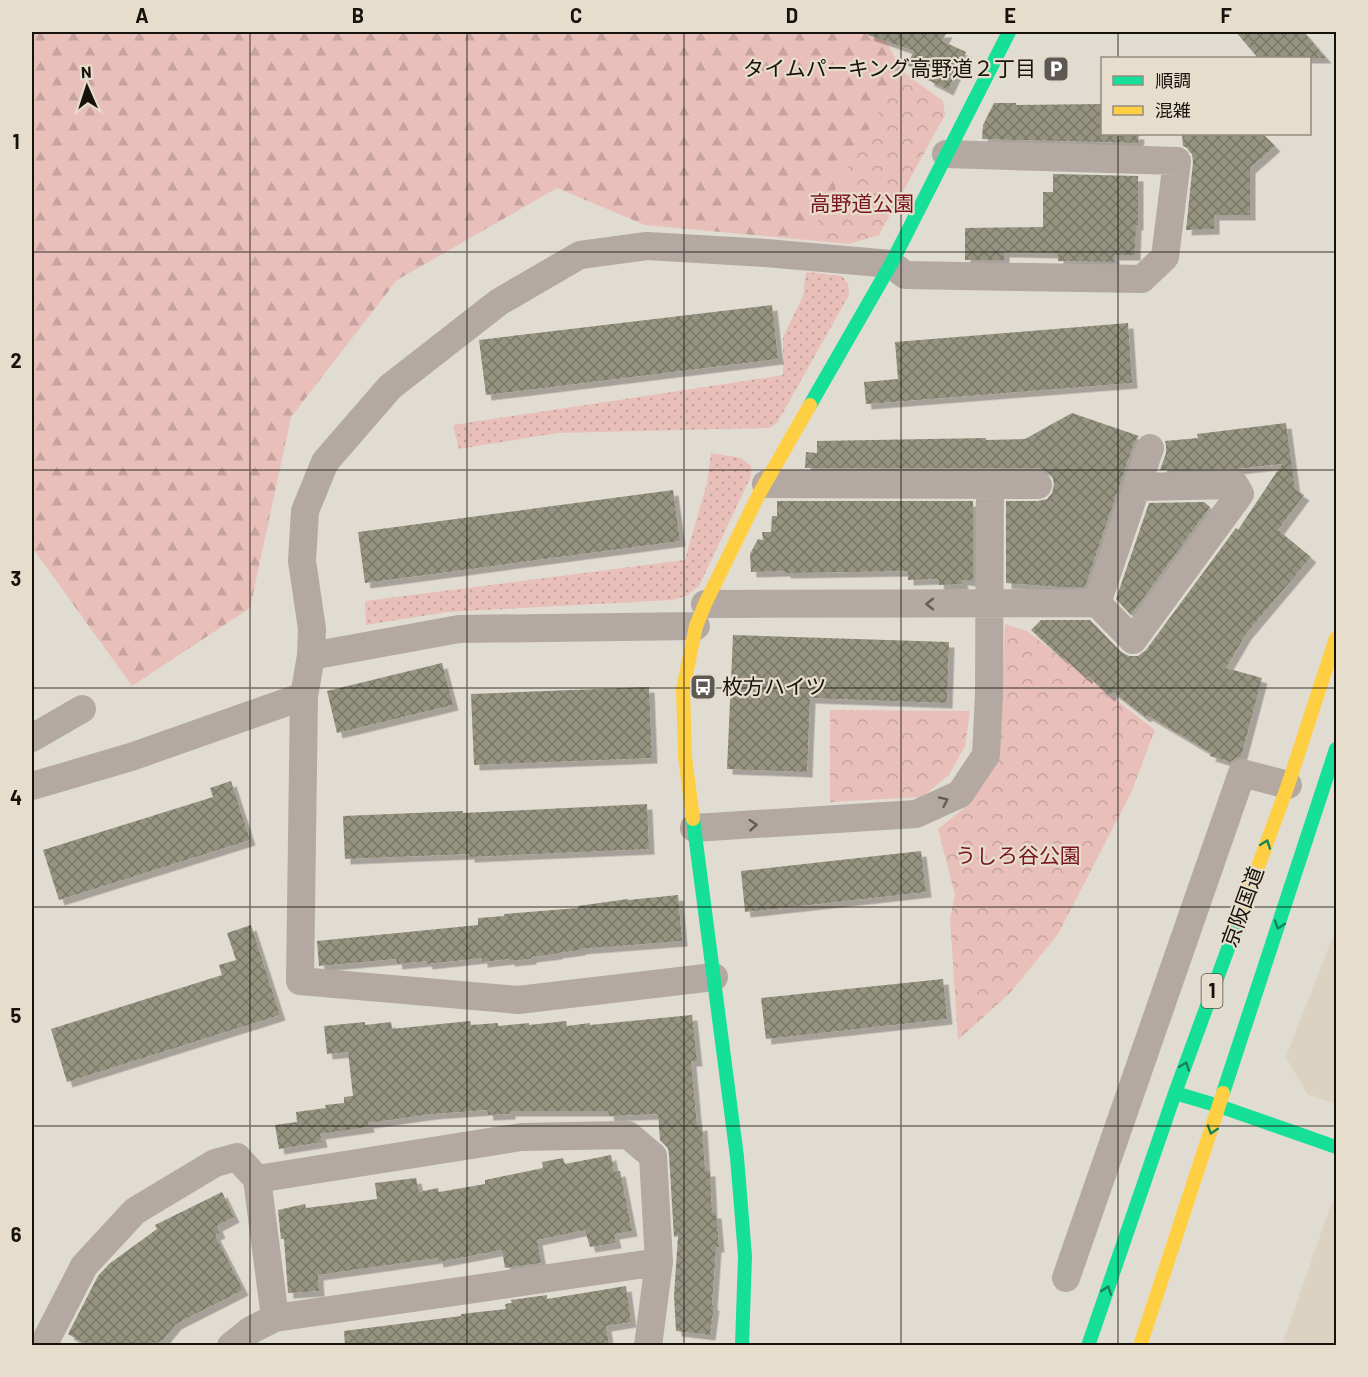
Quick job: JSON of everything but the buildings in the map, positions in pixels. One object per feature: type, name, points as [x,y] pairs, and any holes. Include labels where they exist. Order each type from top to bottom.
[{"type":"main road","points":[[742,1346],[745,1256],[737,1157],[685,757],[683,689],[700,615],[766,483],[891,264],[1005,33]]},
{"type":"main road","name":"京阪国道","points":[[1088,1346],[1175,1093],[1288,785],[1336,638]]},
{"type":"main road","name":"京阪国道","points":[[1140,1346],[1336,750]]},
{"type":"main road","points":[[1175,1093],[1336,1147]]},
{"type":"street","points":[[714,977],[518,1000],[300,981],[304,696],[311,656],[312,629],[302,561],[305,511],[326,462],[390,387],[499,302],[580,255],[647,246],[891,264],[905,275],[1142,279],[1165,257],[1177,161],[946,154]]},
{"type":"street","points":[[1097,603],[1150,448]]},
{"type":"street","points":[[766,483],[1038,484]]},
{"type":"street","points":[[694,828],[916,814],[960,794],[986,755],[989,694],[990,484]]},
{"type":"street","points":[[311,656],[459,628],[700,615],[989,604],[1097,603],[1133,640],[1240,494],[1234,485],[1137,486]]},
{"type":"street","points":[[32,786],[131,757],[304,696]]},
{"type":"street","points":[[32,738],[82,709]]},
{"type":"street","points":[[1066,1278],[1242,773],[1288,785]]},
{"type":"street","points":[[258,1179],[521,1137],[628,1136],[653,1156],[659,1262],[648,1346]]},
{"type":"street","points":[[43,1346],[84,1266],[135,1211],[215,1163],[237,1157],[258,1179],[275,1318]]},
{"type":"street","points":[[231,1346],[251,1330],[275,1318],[659,1262]]},
{"type":"shaded area","points":[[1336,928],[1336,1104],[1307,1094],[1286,1057]]},
{"type":"shaded area","points":[[1336,1190],[1336,1345],[1282,1345]]},
{"type":"green space","points":[[32,32],[884,32],[883,35],[902,71],[807,240],[645,225],[557,188],[397,280],[291,417],[250,608],[132,686],[32,547]]},
{"type":"green space","name":"高野道公園","points":[[902,71],[943,101],[945,115],[879,235],[849,244],[807,240]]},
{"type":"green space","points":[[806,272],[842,276],[848,284],[849,295],[777,423],[769,428],[558,433],[459,449],[453,425],[783,375],[783,337],[803,296]]},
{"type":"green space","points":[[711,453],[741,458],[751,466],[751,476],[699,586],[686,596],[672,600],[447,612],[366,625],[365,601],[685,560],[707,483]]},
{"type":"green space","name":"うしろ谷公園","points":[[1005,624],[1027,631],[1155,730],[1131,793],[1058,934],[1010,993],[958,1040],[950,918],[955,895],[938,829],[968,805],[999,758]]},
{"type":"green space","points":[[830,710],[970,711],[965,746],[949,775],[922,797],[830,802]]},
{"type":"traffic: fast","points":[[810,405],[891,264],[1009,32]]},
{"type":"traffic: fast","points":[[1223,1093],[1336,749]]},
{"type":"traffic: fast","points":[[693,819],[737,1157],[745,1256],[742,1346]]},
{"type":"traffic: fast","points":[[1088,1346],[1175,1093],[1240,916]]},
{"type":"traffic: fast","points":[[1175,1093],[1336,1147]]},
{"type":"traffic: slow","points":[[693,819],[685,757],[683,689],[696,626],[759,494],[810,405]]},
{"type":"traffic: slow","points":[[1240,916],[1288,785],[1336,638]]},
{"type":"traffic: slow","points":[[1140,1346],[1223,1093]]},
{"type":"place","name":"タイムパーキング高野道２丁目","points":[[1056,69]]},
{"type":"place","name":"枚方ハイツ","points":[[703,687]]}]
